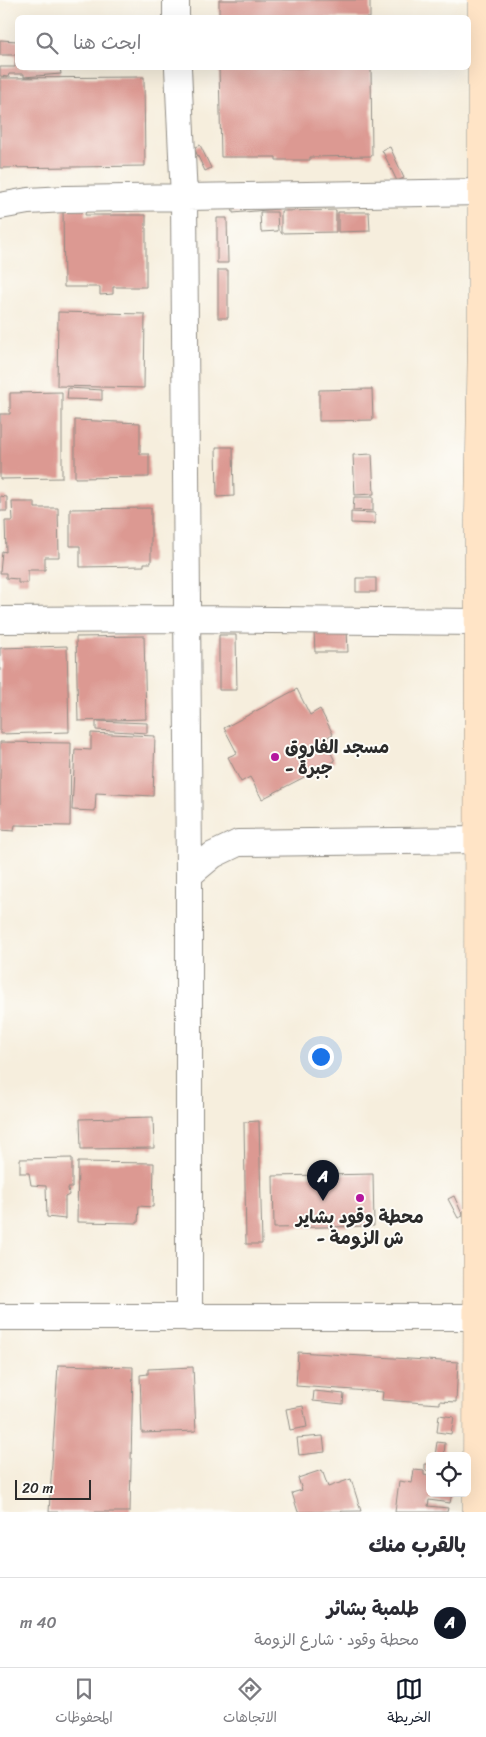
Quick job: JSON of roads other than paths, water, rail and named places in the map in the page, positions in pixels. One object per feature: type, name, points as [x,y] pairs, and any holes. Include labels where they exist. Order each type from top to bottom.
[{"type":"street","points":[[176,0],[176,15]]},
{"type":"street","points":[[477,1512],[482,1317],[482,903],[479,840],[483,716],[480,622],[484,333],[482,0]]},
{"type":"street","points":[[178,70],[184,198],[189,876],[189,1318]]},
{"type":"street","points":[[0,206],[28,201],[66,199],[483,192]]},
{"type":"street","points":[[0,620],[186,619],[480,622]]},
{"type":"street","points":[[189,876],[213,855],[238,843],[479,840]]},
{"type":"street","points":[[0,1318],[482,1317]]},
{"type":"place","name":"مسجد الفاروق - جبرة","points":[[275,757]]},
{"type":"place","name":"محطة وقود بشاير - ش الزومة","points":[[360,1198]]},
{"type":"place","name":"طلمبة بشائر","points":[[323,1201]]}]
